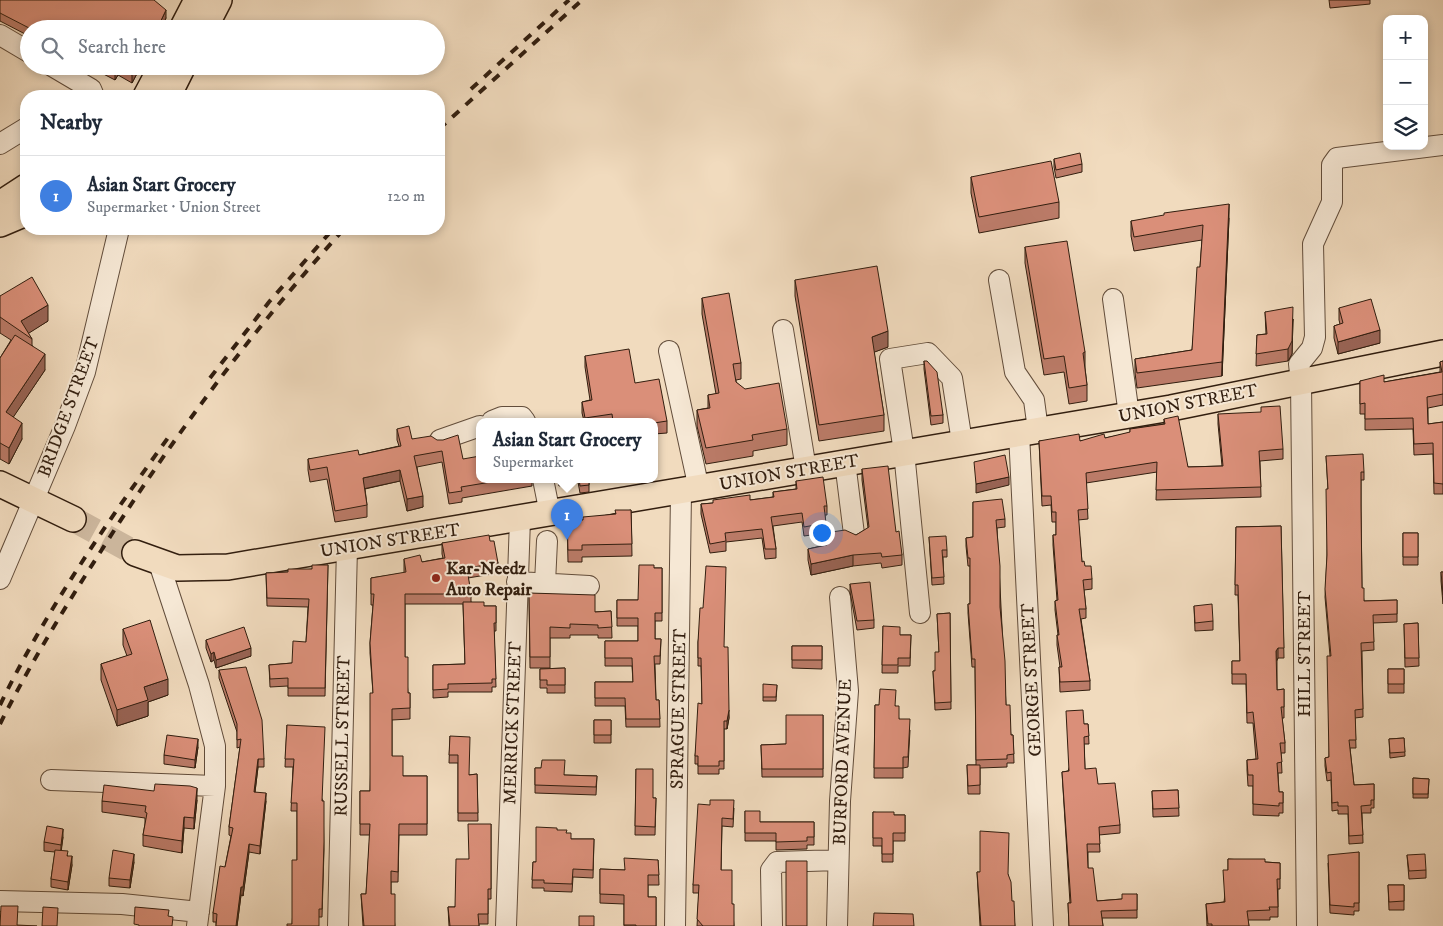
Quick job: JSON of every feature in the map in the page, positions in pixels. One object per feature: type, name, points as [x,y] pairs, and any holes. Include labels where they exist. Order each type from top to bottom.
[{"type":"main road","points":[[187,20],[197,0]]},
{"type":"main road","points":[[209,20],[219,0]]},
{"type":"main road","points":[[149,90],[157,75]]},
{"type":"main road","points":[[171,90],[178,75]]},
{"type":"main road","points":[[0,204],[20,191]]},
{"type":"main road","points":[[0,224],[20,216]]},
{"type":"main road","name":"UNION STREET","points":[[135,553],[177,568],[210,569],[550,514],[845,462],[1129,415],[1443,353]]},
{"type":"main road","points":[[0,484],[73,519]]},
{"type":"street","points":[[0,35],[20,47]]},
{"type":"street","points":[[64,75],[83,90]]},
{"type":"street","points":[[0,144],[20,132]]},
{"type":"street","name":"HILL STREET","points":[[1307,926],[1301,382],[1299,364],[1312,348],[1315,337],[1313,244],[1332,202],[1332,164],[1338,158],[1443,145]]},
{"type":"street","name":"BRIDGE STREET","points":[[0,579],[85,372],[119,235]]},
{"type":"street","name":"GEORGE STREET","points":[[1000,280],[1015,372],[1034,400],[1028,431],[1043,926]]},
{"type":"street","points":[[1113,299],[1129,415]]},
{"type":"street","points":[[783,330],[806,469]]},
{"type":"street","name":"SPRAGUE STREET","points":[[669,351],[690,490],[675,926]]},
{"type":"street","points":[[920,613],[904,452],[890,359],[928,353],[952,378],[962,442]]},
{"type":"street","points":[[500,418],[523,418]]},
{"type":"street","points":[[440,440],[476,427]]},
{"type":"street","points":[[845,462],[854,534]]},
{"type":"street","points":[[544,483],[550,514]]},
{"type":"street","name":"MERRICK STREET","points":[[506,926],[520,519]]},
{"type":"street","points":[[545,583],[547,541]]},
{"type":"street","name":"RUSSELL STREET","points":[[338,926],[347,546]]},
{"type":"street","points":[[0,901],[122,904],[198,919],[215,786],[214,738],[160,563]]},
{"type":"street","points":[[517,582],[589,586]]},
{"type":"street","name":"BURFORD AVENUE","points":[[837,926],[840,800],[848,691],[840,597]]},
{"type":"street","points":[[51,780],[215,786]]},
{"type":"street","points":[[772,926],[771,870],[773,864],[777,862],[838,860]]},
{"type":"building","points":[[0,0],[154,0],[166,10],[161,20],[20,20],[20,23],[0,13]]},
{"type":"building","points":[[1080,153],[1082,164],[1056,170],[1054,159]]},
{"type":"building","points":[[1051,161],[1059,202],[979,217],[971,177]]},
{"type":"building","points":[[1229,204],[1222,362],[1137,373],[1135,359],[1192,350],[1197,267],[1200,267],[1203,225],[1134,237],[1131,221],[1164,215],[1164,213]]},
{"type":"building","points":[[1067,241],[1085,352],[1083,353],[1087,385],[1069,388],[1064,356],[1044,359],[1025,247]]},
{"type":"building","points":[[877,266],[888,331],[872,337],[884,415],[819,425],[795,280]]},
{"type":"building","points":[[32,277],[48,305],[21,321],[32,339],[0,317],[0,296]]},
{"type":"building","points":[[729,293],[741,363],[733,364],[736,382],[745,389],[779,383],[787,429],[752,435],[753,440],[706,448],[697,410],[710,408],[708,395],[719,393],[702,298]]},
{"type":"building","points":[[1371,299],[1380,330],[1338,342],[1334,326],[1343,323],[1339,308]]},
{"type":"building","points":[[1293,307],[1292,341],[1288,349],[1256,354],[1257,335],[1267,334],[1265,312]]},
{"type":"building","points":[[15,335],[45,354],[6,412],[22,423],[9,448],[0,443],[0,358]]},
{"type":"building","points":[[629,349],[635,383],[659,379],[667,421],[658,422],[658,418],[613,418],[612,414],[585,418],[582,402],[592,400],[585,356]]},
{"type":"building","points":[[924,361],[927,361],[937,372],[943,415],[931,416]]},
{"type":"building","points":[[1443,361],[1443,394],[1427,397],[1428,424],[1443,422],[1443,484],[1434,483],[1433,443],[1414,444],[1413,418],[1365,419],[1365,403],[1360,404],[1360,381],[1384,375],[1384,382],[1442,372],[1440,362]]},
{"type":"building","points":[[1280,406],[1283,449],[1259,451],[1261,487],[1156,490],[1157,462],[1086,473],[1088,509],[1078,510],[1082,562],[1084,561],[1085,566],[1091,566],[1092,579],[1083,580],[1086,609],[1079,609],[1090,681],[1060,682],[1059,667],[1062,667],[1057,635],[1059,635],[1055,601],[1058,600],[1053,535],[1056,535],[1056,512],[1052,512],[1051,496],[1042,496],[1039,441],[1079,434],[1080,441],[1104,434],[1105,438],[1130,432],[1130,429],[1165,424],[1164,419],[1178,416],[1188,467],[1223,466],[1218,414],[1261,412],[1261,407]]},
{"type":"building","points":[[409,426],[412,439],[431,436],[437,440],[443,440],[458,435],[463,459],[476,457],[476,483],[485,483],[461,487],[462,491],[449,493],[442,451],[414,456],[423,496],[407,499],[400,470],[363,478],[367,505],[335,511],[327,467],[310,470],[308,459],[358,450],[359,455],[401,446],[397,429]]},
{"type":"building","points":[[1363,454],[1364,472],[1361,472],[1361,505],[1362,588],[1364,588],[1364,601],[1397,600],[1397,614],[1373,615],[1374,642],[1361,643],[1363,709],[1355,710],[1356,740],[1349,740],[1354,785],[1374,784],[1374,800],[1371,800],[1371,805],[1361,806],[1363,835],[1349,836],[1348,806],[1338,806],[1338,802],[1332,803],[1331,772],[1327,773],[1325,758],[1329,757],[1327,656],[1331,656],[1325,589],[1327,555],[1326,489],[1328,489],[1326,456]]},
{"type":"building","points":[[1005,455],[1009,477],[976,484],[974,462]]},
{"type":"building","points":[[888,466],[896,532],[899,531],[902,555],[882,557],[881,553],[853,555],[811,564],[808,549],[827,545],[825,533],[845,530],[856,535],[869,527],[862,469]]},
{"type":"building","points":[[823,477],[827,506],[824,506],[826,523],[804,527],[802,513],[771,517],[776,549],[765,549],[762,529],[725,533],[726,541],[710,544],[701,504],[713,503],[713,500],[750,495],[750,500],[774,497],[773,492],[797,489],[796,481]]},
{"type":"building","points":[[580,483],[589,483],[589,485],[580,486]]},
{"type":"building","points":[[1002,499],[1005,519],[996,520],[1000,566],[1000,607],[1005,661],[1006,705],[1010,705],[1014,754],[1007,755],[1007,759],[976,760],[975,659],[972,659],[968,604],[970,604],[970,558],[968,558],[966,538],[973,537],[973,502]]},
{"type":"building","points":[[615,510],[631,510],[632,544],[582,545],[582,550],[568,550],[567,520],[583,520],[583,517],[616,514]]},
{"type":"building","points":[[1281,526],[1284,648],[1278,648],[1276,651],[1277,690],[1284,689],[1284,707],[1281,707],[1285,743],[1280,743],[1282,762],[1277,763],[1279,792],[1283,792],[1283,803],[1279,803],[1279,806],[1253,804],[1253,775],[1248,775],[1247,760],[1258,759],[1253,712],[1247,713],[1246,674],[1232,674],[1232,661],[1240,661],[1238,585],[1235,585],[1236,527]]},
{"type":"building","points":[[1403,533],[1418,533],[1418,557],[1403,557]]},
{"type":"building","points":[[489,535],[490,541],[494,541],[498,563],[467,568],[471,594],[405,594],[405,657],[408,657],[410,708],[392,709],[392,756],[403,756],[403,776],[427,776],[427,824],[399,824],[398,872],[391,871],[391,894],[395,894],[395,926],[364,926],[361,894],[366,894],[370,824],[360,824],[360,791],[370,791],[370,693],[373,693],[370,643],[374,594],[371,594],[371,578],[406,572],[404,559],[420,555],[422,562],[445,558],[442,543]]},
{"type":"building","points":[[946,536],[947,550],[942,550],[944,577],[932,578],[929,537]]},
{"type":"building","points":[[312,565],[328,565],[325,688],[288,688],[288,678],[270,679],[269,665],[292,663],[293,641],[306,642],[309,599],[267,598],[266,573],[288,572],[288,569],[312,569]]},
{"type":"building","points":[[639,565],[654,565],[654,568],[662,568],[662,613],[655,613],[655,639],[661,639],[660,656],[654,656],[656,700],[659,700],[660,719],[626,719],[625,698],[595,698],[595,682],[633,682],[632,658],[605,658],[605,641],[638,641],[638,618],[617,618],[617,600],[638,600]]},
{"type":"building","points":[[706,566],[726,567],[724,647],[728,647],[729,710],[727,721],[724,721],[724,761],[719,761],[719,766],[698,766],[698,756],[695,756],[698,703],[702,704],[701,658],[698,658],[698,642],[700,608],[703,608]]},
{"type":"building","points":[[1441,572],[1443,572],[1443,595]]},
{"type":"building","points":[[870,582],[874,620],[857,621],[850,584]]},
{"type":"building","points":[[529,593],[595,595],[595,612],[611,611],[612,627],[598,628],[598,625],[570,624],[570,628],[550,627],[550,657],[530,657]]},
{"type":"building","points":[[463,602],[484,602],[484,606],[496,606],[496,623],[494,623],[496,679],[492,679],[492,683],[448,684],[448,689],[433,690],[433,665],[465,664]]},
{"type":"building","points":[[1212,604],[1213,621],[1195,623],[1194,606]]},
{"type":"building","points":[[950,613],[951,702],[935,703],[933,671],[935,671],[935,652],[939,652],[937,614]]},
{"type":"building","points":[[150,620],[168,679],[144,687],[148,700],[117,710],[101,664],[132,654],[123,629]]},
{"type":"building","points":[[1418,623],[1419,658],[1405,658],[1404,624]]},
{"type":"building","points":[[883,626],[900,627],[900,635],[911,635],[910,658],[898,658],[898,665],[882,665]]},
{"type":"building","points":[[244,627],[251,648],[216,660],[214,652],[211,654],[206,640]]},
{"type":"building","points":[[792,646],[822,646],[822,660],[792,660]]},
{"type":"building","points":[[246,667],[262,720],[264,759],[258,759],[254,792],[266,793],[260,846],[249,844],[236,926],[216,926],[217,914],[213,913],[220,866],[225,867],[233,828],[229,827],[241,739],[237,740],[237,724],[219,670]]},
{"type":"building","points":[[565,668],[565,685],[547,685],[547,680],[540,680],[540,669]]},
{"type":"building","points":[[1388,669],[1404,669],[1404,684],[1388,684]]},
{"type":"building","points":[[763,684],[777,685],[776,697],[763,697]]},
{"type":"building","points":[[880,689],[896,690],[895,706],[899,706],[899,719],[910,719],[908,757],[903,757],[903,768],[874,768],[875,705],[879,705]]},
{"type":"building","points":[[1083,710],[1084,724],[1088,724],[1089,736],[1084,737],[1085,769],[1096,768],[1098,784],[1115,783],[1120,825],[1099,827],[1100,844],[1087,844],[1088,868],[1093,868],[1097,901],[1122,899],[1122,894],[1137,894],[1137,910],[1101,911],[1103,926],[1069,926],[1068,903],[1071,903],[1062,772],[1069,771],[1066,711]]},
{"type":"building","points":[[786,715],[823,715],[823,769],[762,769],[761,745],[786,744]]},
{"type":"building","points":[[594,720],[611,720],[611,735],[594,735]]},
{"type":"building","points":[[287,725],[325,727],[322,801],[324,801],[324,842],[322,909],[319,909],[319,926],[287,926],[287,924],[292,924],[292,860],[297,860],[297,803],[291,803],[294,759],[285,759]]},
{"type":"building","points":[[167,735],[198,739],[195,760],[164,755]]},
{"type":"building","points":[[450,736],[470,737],[469,775],[477,774],[478,813],[458,813],[458,755],[449,755]]},
{"type":"building","points":[[1404,738],[1405,752],[1390,753],[1389,739]]},
{"type":"building","points":[[542,760],[565,760],[564,775],[597,776],[596,787],[535,785],[535,768],[541,768]]},
{"type":"building","points":[[967,765],[980,765],[980,785],[968,786]]},
{"type":"building","points":[[636,769],[653,769],[653,798],[656,798],[655,827],[635,826]]},
{"type":"building","points":[[1413,778],[1429,779],[1428,794],[1413,794]]},
{"type":"building","points":[[155,784],[197,788],[194,818],[184,817],[182,841],[143,835],[147,813],[145,812],[146,806],[102,801],[104,785],[154,791]]},
{"type":"building","points":[[1178,790],[1179,808],[1153,809],[1152,791]]},
{"type":"building","points":[[710,800],[734,800],[733,819],[722,818],[721,870],[732,870],[734,926],[703,926],[697,919],[699,885],[693,885],[698,804],[710,805]]},
{"type":"building","points":[[745,811],[760,811],[760,822],[814,822],[814,837],[807,837],[807,841],[776,842],[776,833],[745,833]]},
{"type":"building","points":[[873,812],[894,812],[894,815],[905,815],[905,833],[893,833],[893,854],[882,854],[882,838],[873,838]]},
{"type":"building","points":[[468,824],[491,824],[491,889],[488,889],[488,914],[478,914],[479,926],[450,926],[448,907],[455,907],[456,859],[469,859]]},
{"type":"building","points":[[47,826],[63,829],[61,845],[44,842]]},
{"type":"building","points":[[536,827],[567,830],[566,833],[571,833],[571,839],[594,839],[593,870],[573,869],[572,884],[544,883],[544,880],[532,880],[533,862],[536,862]]},
{"type":"building","points":[[980,831],[1009,833],[1008,874],[1011,882],[1012,901],[1014,901],[1015,926],[981,926],[977,872],[980,872]]},
{"type":"building","points":[[55,850],[68,851],[67,856],[72,856],[68,882],[51,879]]},
{"type":"building","points":[[113,850],[134,854],[130,880],[109,878]]},
{"type":"building","points":[[1359,852],[1359,903],[1354,903],[1354,907],[1330,905],[1328,855]]},
{"type":"building","points":[[1425,854],[1426,870],[1409,871],[1407,855]]},
{"type":"building","points":[[624,858],[658,860],[659,875],[648,875],[648,897],[656,897],[656,926],[624,925],[624,895],[600,894],[600,869],[625,870]]},
{"type":"building","points":[[1228,859],[1265,859],[1265,862],[1280,863],[1280,879],[1277,879],[1278,907],[1269,907],[1270,910],[1247,911],[1249,926],[1212,926],[1212,924],[1208,924],[1206,904],[1225,902],[1223,870],[1228,870]]},
{"type":"building","points":[[786,861],[807,861],[807,926],[786,926]]},
{"type":"building","points":[[1388,885],[1404,885],[1404,901],[1389,902]]},
{"type":"building","points":[[1,906],[18,906],[17,925],[37,926],[0,926]]},
{"type":"building","points":[[43,907],[58,908],[57,926],[42,926]]},
{"type":"building","points":[[135,907],[169,910],[168,916],[173,917],[172,926],[139,926],[134,924]]},
{"type":"building","points":[[874,913],[913,914],[914,926],[873,926]]},
{"type":"building","points":[[579,916],[594,916],[594,926],[579,926]]},
{"type":"tunnel","points":[[73,519],[135,553]]},
{"type":"railway","points":[[471,89],[569,0]]},
{"type":"railway","points":[[445,124],[582,0]]},
{"type":"railway","points":[[210,378],[269,302],[328,235]]},
{"type":"railway","points":[[0,724],[61,615],[128,509],[186,425],[278,305],[339,235]]},
{"type":"railway","points":[[0,705],[58,600],[101,533],[170,435]]},
{"type":"place","name":"Asian Start Grocery","points":[[567,540]]},
{"type":"place","name":"Kar-Needz Auto Repair","points":[[436,578]]}]
